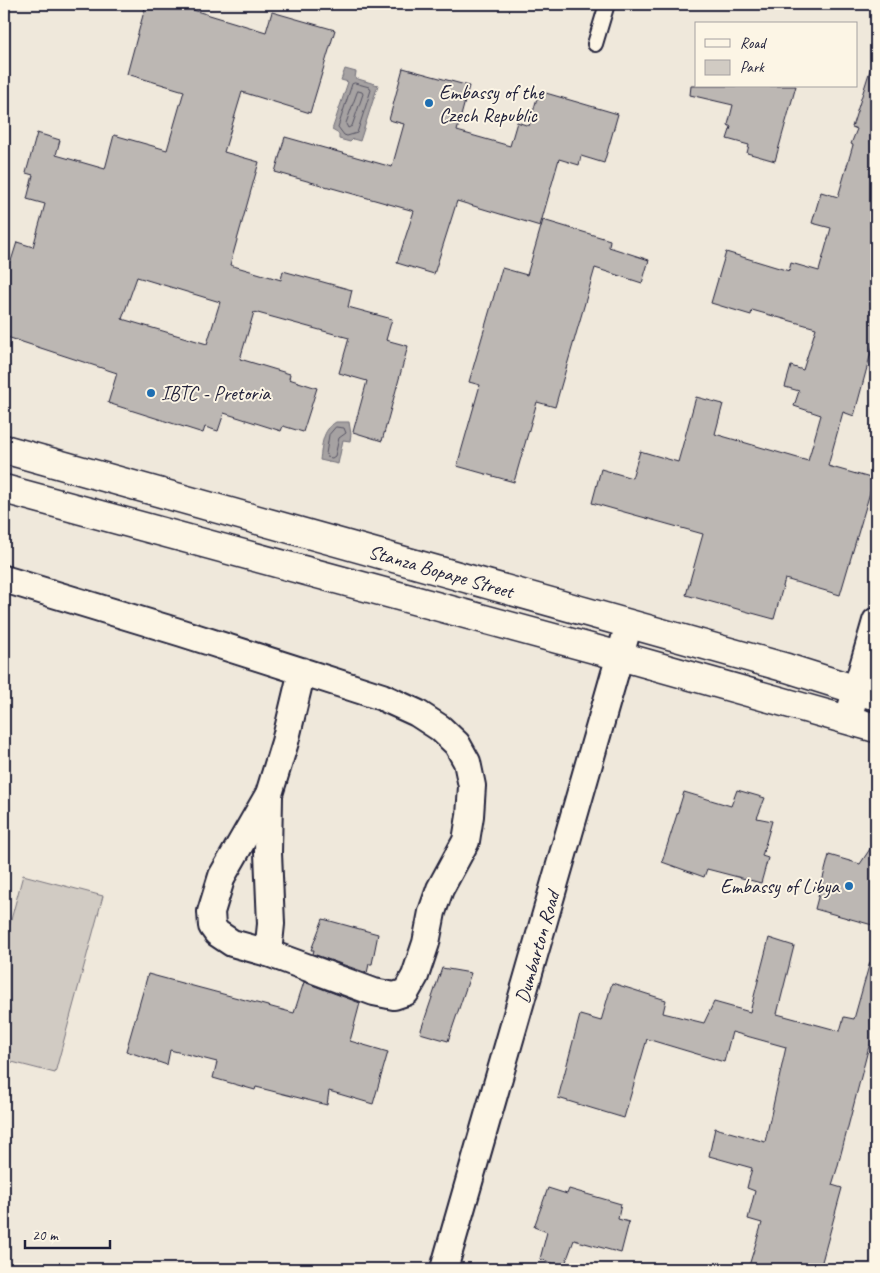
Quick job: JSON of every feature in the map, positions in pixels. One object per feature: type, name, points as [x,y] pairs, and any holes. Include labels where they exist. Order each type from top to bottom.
[{"type":"main road","name":"Stanza Bopape Street","points":[[4,449],[787,668],[866,693]]},
{"type":"main road","name":"Stanza Bopape Street","points":[[4,489],[620,656],[876,728]]},
{"type":"street","points":[[4,579],[182,633],[302,671],[382,697],[417,713],[440,728],[457,744],[466,762],[472,786],[466,841],[440,889],[432,912],[424,951],[415,976],[406,992],[394,996],[374,992],[268,953],[232,943],[217,933],[212,926],[211,912],[222,876],[269,794],[285,742],[302,671]]},
{"type":"street","points":[[848,719],[866,693],[876,621]]},
{"type":"street","name":"Dumbarton Road","points":[[444,1269],[628,624]]},
{"type":"street","points":[[268,953],[271,924],[268,853],[269,794]]},
{"type":"lane","points":[[595,44],[607,4]]},
{"type":"green space","points":[[23,875],[103,896],[55,1073],[4,1060],[4,946]]},
{"type":"water","points":[[345,69],[356,72],[355,78],[378,85],[360,141],[353,139],[350,142],[339,139],[339,134],[332,130],[348,82],[341,80]]},
{"type":"water","points":[[336,422],[349,422],[351,434],[350,441],[343,440],[338,464],[320,460],[325,434],[331,425]]},
{"type":"building","points":[[146,4],[173,4],[266,32],[272,12],[335,30],[310,113],[242,92],[224,152],[259,162],[230,265],[281,280],[283,271],[352,290],[348,307],[392,319],[386,340],[408,346],[382,441],[353,432],[367,381],[339,373],[349,338],[254,312],[240,359],[290,374],[289,379],[317,388],[303,432],[283,426],[281,431],[224,413],[218,431],[205,427],[203,433],[108,403],[117,373],[4,336],[4,259],[11,261],[17,242],[33,247],[45,204],[27,199],[33,175],[26,173],[37,133],[60,140],[56,155],[105,169],[114,135],[167,150],[184,91],[127,74]],"holes":[[[137,277],[220,302],[207,344],[122,319]]]},
{"type":"building","points":[[871,67],[876,68],[876,334],[854,416],[843,412],[828,466],[874,479],[840,595],[785,579],[774,619],[686,595],[703,534],[592,503],[601,469],[632,478],[640,451],[678,462],[696,397],[723,404],[715,434],[808,461],[821,415],[794,406],[799,391],[785,387],[791,366],[803,370],[816,328],[752,310],[751,315],[711,303],[726,252],[789,271],[791,263],[819,271],[831,228],[812,223],[821,192],[838,197],[853,145],[851,144],[857,129],[852,127]]},
{"type":"building","points":[[403,68],[469,86],[457,131],[510,146],[517,122],[529,126],[539,91],[618,114],[604,163],[581,156],[579,165],[559,159],[540,226],[457,201],[434,274],[397,263],[414,211],[275,172],[285,137],[392,167],[404,124],[389,120]]},
{"type":"building","points":[[691,86],[695,86],[695,88],[795,88],[775,161],[747,153],[749,145],[727,139],[731,127],[728,125],[733,105],[690,95]]},
{"type":"building","points":[[543,220],[610,240],[609,247],[649,260],[642,283],[595,268],[555,407],[537,402],[514,482],[457,466],[480,385],[469,382],[502,268],[527,275]]},
{"type":"building","points":[[737,790],[765,798],[757,818],[772,821],[762,856],[768,858],[761,883],[707,869],[704,877],[662,862],[684,792],[731,806]]},
{"type":"building","name":"Embassy of Libya","points":[[876,840],[876,926],[815,909],[829,855],[860,864]]},
{"type":"building","points":[[323,919],[378,934],[372,964],[369,964],[367,973],[313,954],[314,950],[311,950]]},
{"type":"building","points":[[769,938],[794,946],[777,1014],[840,1031],[844,1017],[854,1019],[870,962],[876,963],[876,1027],[872,1047],[869,1046],[832,1185],[842,1188],[820,1269],[748,1269],[762,1223],[748,1219],[755,1191],[747,1188],[752,1168],[709,1156],[715,1128],[765,1142],[786,1047],[732,1032],[724,1062],[647,1039],[624,1118],[558,1098],[580,1015],[601,1021],[612,983],[666,1000],[663,1013],[704,1023],[714,1002],[750,1012]]},
{"type":"building","points":[[442,968],[471,973],[448,1041],[420,1033]]},
{"type":"building","points":[[148,974],[294,1013],[304,982],[360,1003],[350,1041],[388,1052],[373,1104],[329,1091],[327,1105],[256,1087],[255,1090],[213,1078],[217,1062],[170,1050],[167,1065],[126,1051]]},
{"type":"building","points":[[548,1188],[567,1194],[569,1189],[621,1204],[618,1219],[629,1222],[621,1253],[574,1240],[564,1267],[540,1259],[547,1232],[534,1227]]},
{"type":"place","name":"Embassy of the Czech Republic","points":[[429,103]]},
{"type":"place","name":"IBTC - Pretoria","points":[[151,393]]},
{"type":"place","name":"Embassy of Libya","points":[[849,886]]}]
